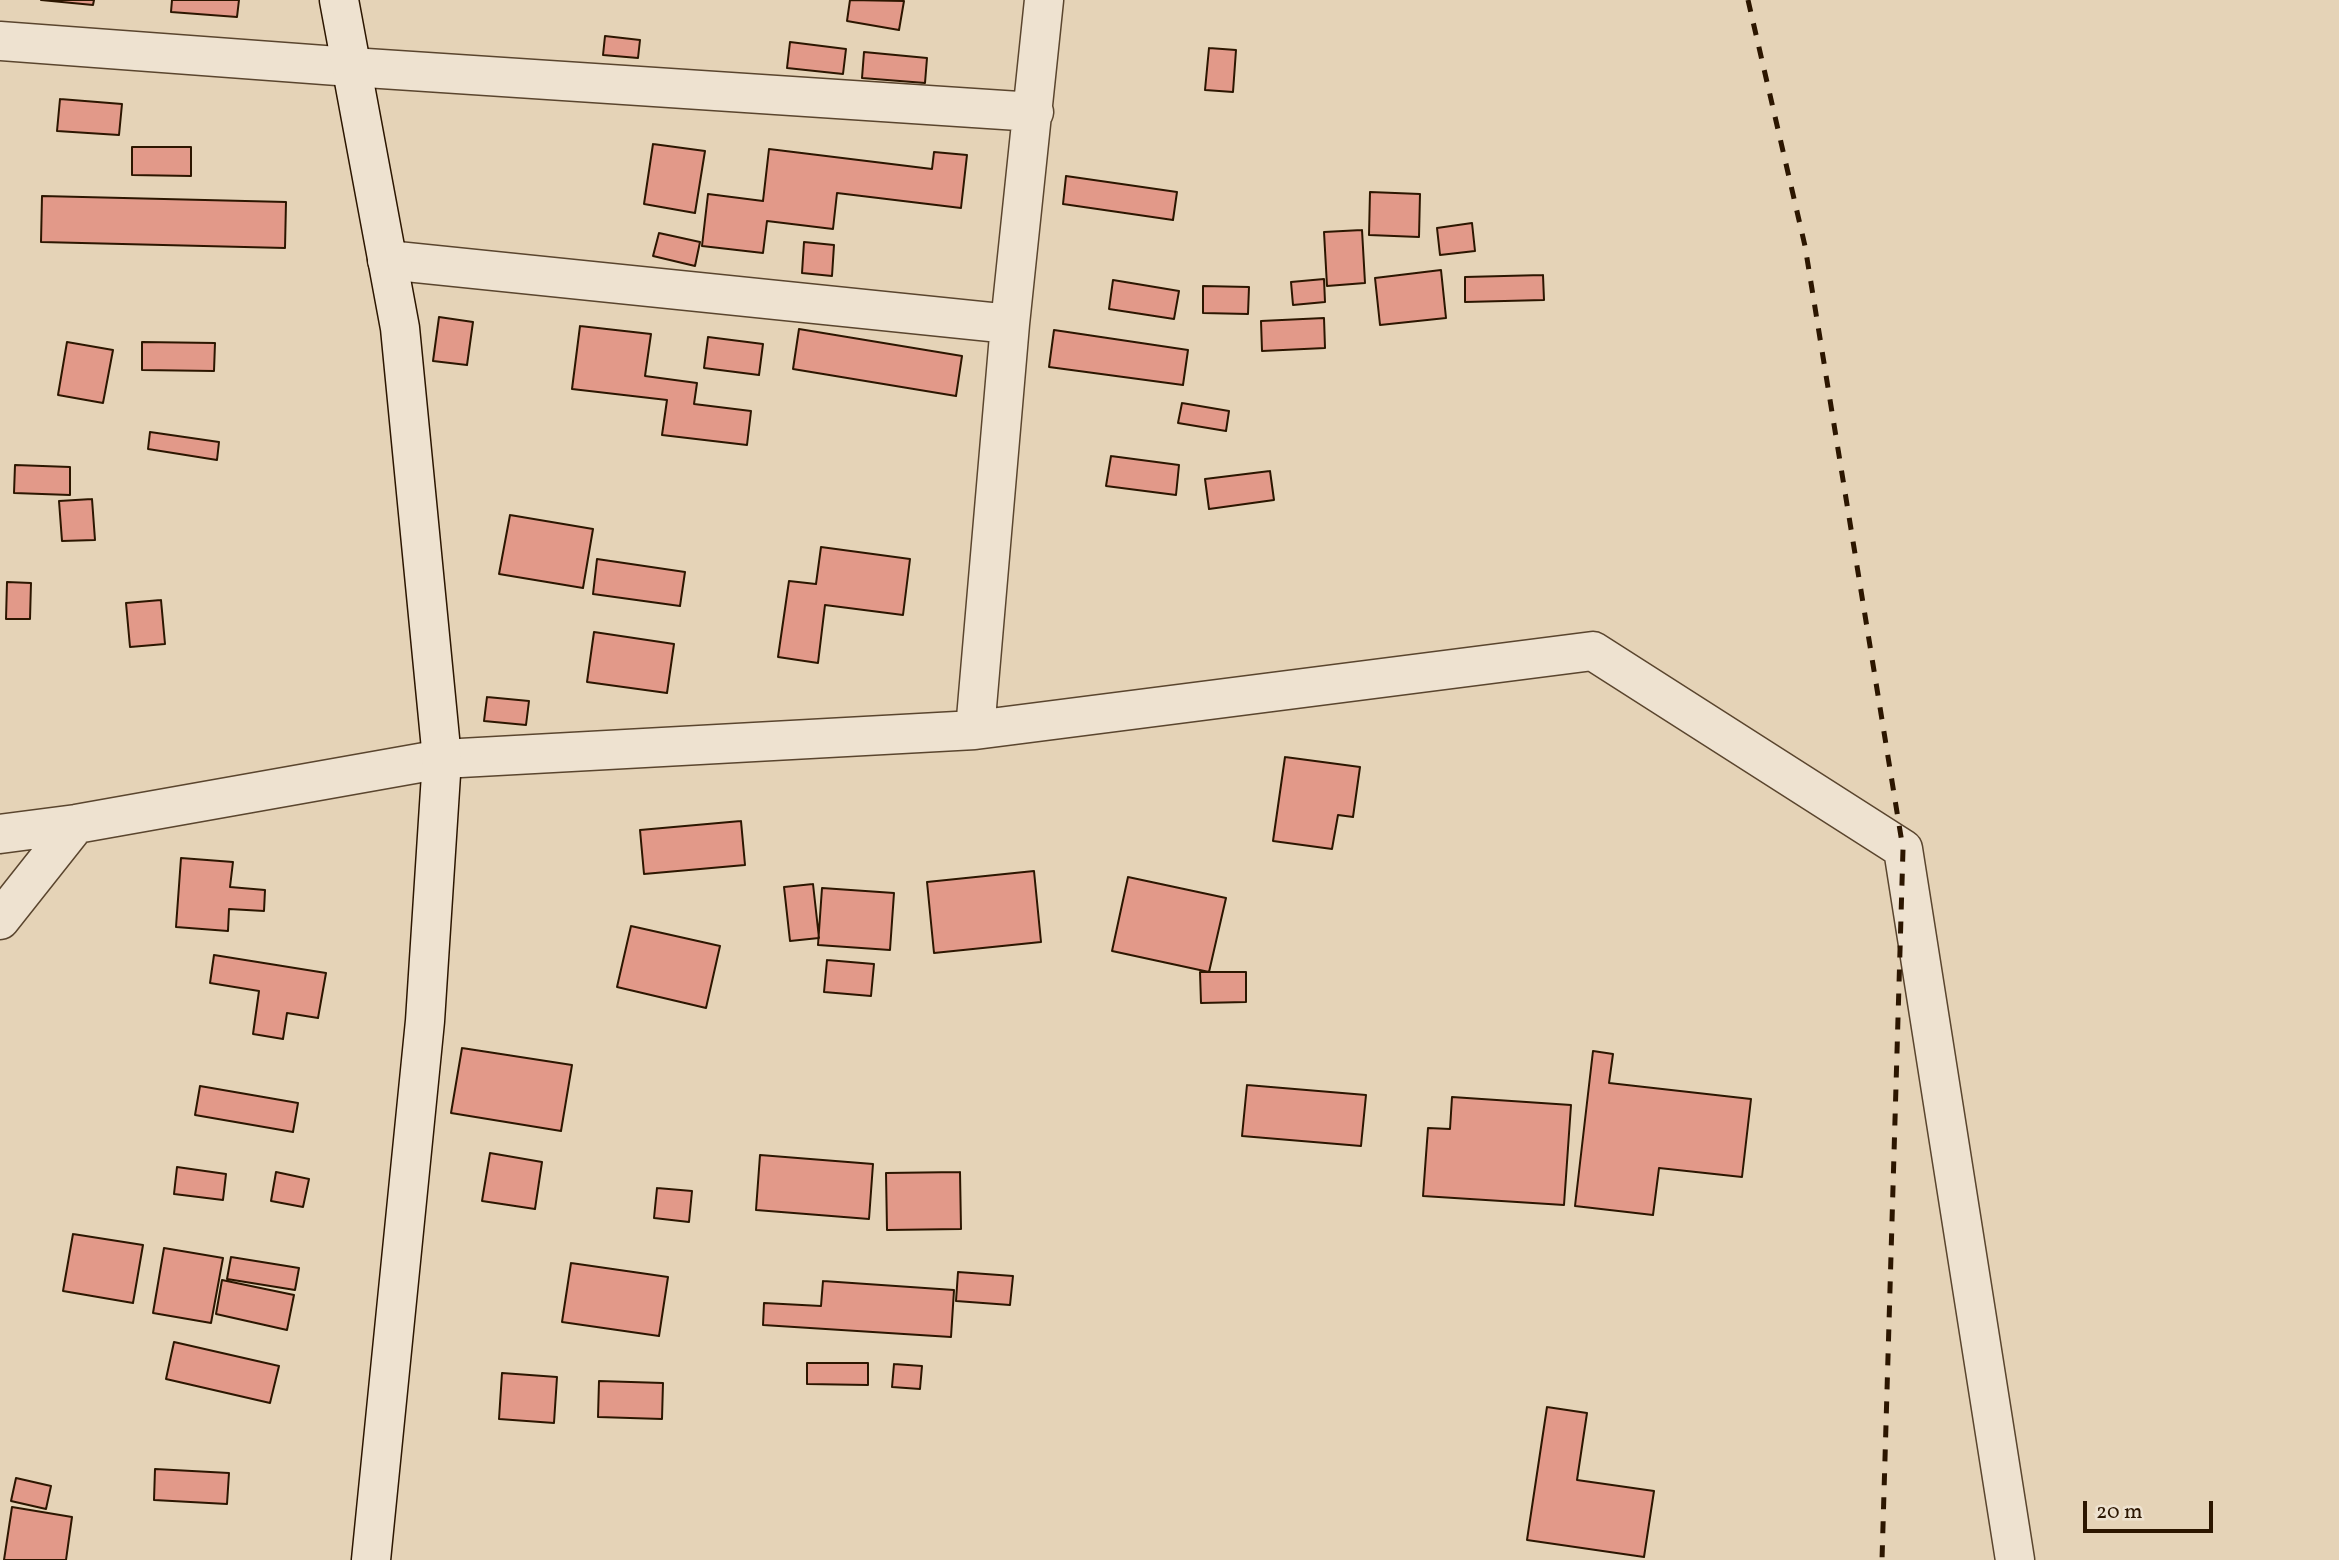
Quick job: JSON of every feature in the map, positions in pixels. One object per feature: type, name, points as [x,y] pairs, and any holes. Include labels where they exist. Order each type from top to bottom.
[{"type":"street","points":[[339,0],[400,328],[442,759],[425,1021],[371,1560]]},
{"type":"street","points":[[975,730],[1010,324],[1044,0]]},
{"type":"street","points":[[0,41],[1034,112]]},
{"type":"street","points":[[387,260],[1010,324]]},
{"type":"street","points":[[0,834],[76,824],[442,759],[975,730],[1593,651],[1903,849],[2015,1560]]},
{"type":"street","points":[[0,920],[76,824]]},
{"type":"building","points":[[41,0],[94,0],[93,5]]},
{"type":"building","points":[[172,0],[239,0],[237,17],[171,12]]},
{"type":"building","points":[[850,0],[904,1],[899,30],[847,21]]},
{"type":"building","points":[[605,36],[640,40],[638,58],[603,55]]},
{"type":"building","points":[[790,42],[846,49],[843,74],[787,68]]},
{"type":"building","points":[[1209,48],[1236,50],[1233,92],[1205,90]]},
{"type":"building","points":[[864,52],[927,58],[925,83],[862,78]]},
{"type":"building","points":[[60,99],[122,104],[119,135],[57,131]]},
{"type":"building","points":[[653,144],[705,151],[695,213],[644,204]]},
{"type":"building","points":[[132,147],[191,147],[191,176],[132,175]]},
{"type":"building","points":[[769,149],[932,169],[934,152],[967,155],[961,208],[837,193],[833,229],[767,221],[763,253],[702,246],[708,194],[763,201]]},
{"type":"building","points":[[1066,176],[1177,192],[1173,220],[1063,204]]},
{"type":"building","points":[[1370,192],[1420,194],[1419,237],[1369,235]]},
{"type":"building","points":[[42,196],[286,202],[285,248],[41,242]]},
{"type":"building","points":[[1472,223],[1475,251],[1440,255],[1437,228]]},
{"type":"building","points":[[1362,230],[1365,283],[1327,286],[1324,232]]},
{"type":"building","points":[[659,233],[700,242],[695,266],[653,256]]},
{"type":"building","points":[[804,242],[834,245],[832,276],[802,273]]},
{"type":"building","points":[[1441,270],[1446,318],[1380,325],[1375,278]]},
{"type":"building","points":[[1543,275],[1544,300],[1465,302],[1465,277]]},
{"type":"building","points":[[1324,279],[1325,302],[1293,305],[1291,282]]},
{"type":"building","points":[[1113,280],[1179,291],[1174,319],[1109,309]]},
{"type":"building","points":[[1203,286],[1249,287],[1248,314],[1203,313]]},
{"type":"building","points":[[439,317],[473,322],[467,365],[433,361]]},
{"type":"building","points":[[1324,318],[1325,348],[1262,351],[1261,321]]},
{"type":"building","points":[[580,326],[651,334],[645,376],[697,383],[694,404],[751,411],[747,445],[662,435],[667,400],[572,389]]},
{"type":"building","points":[[799,329],[962,356],[956,396],[793,369]]},
{"type":"building","points":[[1054,330],[1188,350],[1183,385],[1049,367]]},
{"type":"building","points":[[708,337],[763,344],[759,375],[704,368]]},
{"type":"building","points":[[67,342],[113,350],[103,403],[58,395]]},
{"type":"building","points":[[142,342],[215,343],[214,371],[142,370]]},
{"type":"building","points":[[1182,403],[1229,411],[1226,431],[1178,423]]},
{"type":"building","points":[[150,432],[219,442],[217,460],[148,449]]},
{"type":"building","points":[[1111,456],[1179,465],[1176,495],[1106,486]]},
{"type":"building","points":[[15,465],[70,467],[70,495],[14,493]]},
{"type":"building","points":[[1270,471],[1274,500],[1209,509],[1205,479]]},
{"type":"building","points":[[92,499],[95,540],[62,541],[59,501]]},
{"type":"building","points":[[510,515],[593,529],[583,588],[499,574]]},
{"type":"building","points":[[821,547],[910,559],[903,615],[825,605],[818,663],[778,657],[789,581],[816,584]]},
{"type":"building","points":[[597,559],[685,572],[680,606],[593,594]]},
{"type":"building","points":[[7,582],[31,583],[30,619],[6,619]]},
{"type":"building","points":[[161,600],[165,644],[130,647],[126,603]]},
{"type":"building","points":[[594,632],[674,644],[667,693],[587,682]]},
{"type":"building","points":[[487,697],[529,701],[526,725],[484,721]]},
{"type":"building","points":[[1285,757],[1360,767],[1353,817],[1338,815],[1332,849],[1273,841]]},
{"type":"building","points":[[741,821],[745,865],[644,874],[640,830]]},
{"type":"building","points":[[181,858],[233,862],[230,887],[265,890],[264,911],[229,909],[228,931],[176,927]]},
{"type":"building","points":[[1034,871],[1041,942],[934,953],[927,882]]},
{"type":"building","points":[[1128,877],[1226,898],[1209,972],[1112,951]]},
{"type":"building","points":[[813,884],[819,938],[790,941],[784,887]]},
{"type":"building","points":[[822,888],[894,893],[890,950],[818,945]]},
{"type":"building","points":[[631,926],[720,946],[706,1008],[617,987]]},
{"type":"building","points":[[214,955],[326,973],[318,1018],[287,1013],[283,1039],[253,1034],[259,991],[210,983]]},
{"type":"building","points":[[827,960],[874,964],[871,996],[824,992]]},
{"type":"building","points":[[1200,972],[1246,972],[1246,1002],[1201,1003]]},
{"type":"building","points":[[462,1048],[572,1065],[561,1131],[451,1113]]},
{"type":"building","points":[[1593,1051],[1613,1054],[1609,1083],[1751,1099],[1742,1177],[1659,1168],[1653,1215],[1575,1206]]},
{"type":"building","points":[[1247,1085],[1366,1095],[1361,1146],[1242,1136]]},
{"type":"building","points":[[200,1086],[298,1103],[293,1132],[195,1115]]},
{"type":"building","points":[[1452,1097],[1571,1105],[1564,1205],[1423,1196],[1428,1128],[1450,1129]]},
{"type":"building","points":[[490,1153],[542,1162],[535,1209],[482,1201]]},
{"type":"building","points":[[760,1155],[873,1164],[869,1219],[756,1210]]},
{"type":"building","points":[[177,1167],[226,1174],[223,1200],[174,1194]]},
{"type":"building","points":[[276,1172],[309,1179],[303,1207],[271,1201]]},
{"type":"building","points":[[960,1172],[961,1229],[887,1230],[886,1173]]},
{"type":"building","points":[[657,1188],[692,1191],[689,1222],[654,1218]]},
{"type":"building","points":[[73,1234],[143,1245],[133,1303],[63,1291]]},
{"type":"building","points":[[164,1248],[223,1258],[211,1323],[153,1313]]},
{"type":"building","points":[[231,1257],[299,1268],[295,1290],[227,1279]]},
{"type":"building","points":[[571,1263],[668,1277],[659,1336],[562,1322]]},
{"type":"building","points":[[958,1272],[1013,1276],[1010,1305],[956,1301]]},
{"type":"building","points":[[222,1280],[294,1295],[287,1330],[216,1314]]},
{"type":"building","points":[[823,1281],[954,1290],[951,1337],[763,1325],[764,1303],[821,1306]]},
{"type":"building","points":[[174,1342],[279,1366],[270,1403],[166,1379]]},
{"type":"building","points":[[807,1363],[868,1363],[868,1385],[807,1384]]},
{"type":"building","points":[[894,1364],[922,1366],[920,1389],[892,1387]]},
{"type":"building","points":[[502,1373],[557,1377],[554,1423],[499,1419]]},
{"type":"building","points":[[599,1381],[663,1383],[662,1419],[598,1417]]},
{"type":"building","points":[[1547,1407],[1587,1413],[1577,1480],[1654,1491],[1644,1557],[1527,1540]]},
{"type":"building","points":[[155,1469],[229,1473],[227,1504],[154,1500]]},
{"type":"building","points":[[16,1478],[51,1486],[46,1509],[11,1501]]},
{"type":"building","points":[[12,1507],[72,1517],[66,1560],[4,1560]]},
{"type":"railway","points":[[1748,0],[1805,246],[1903,849],[1882,1560]]}]
